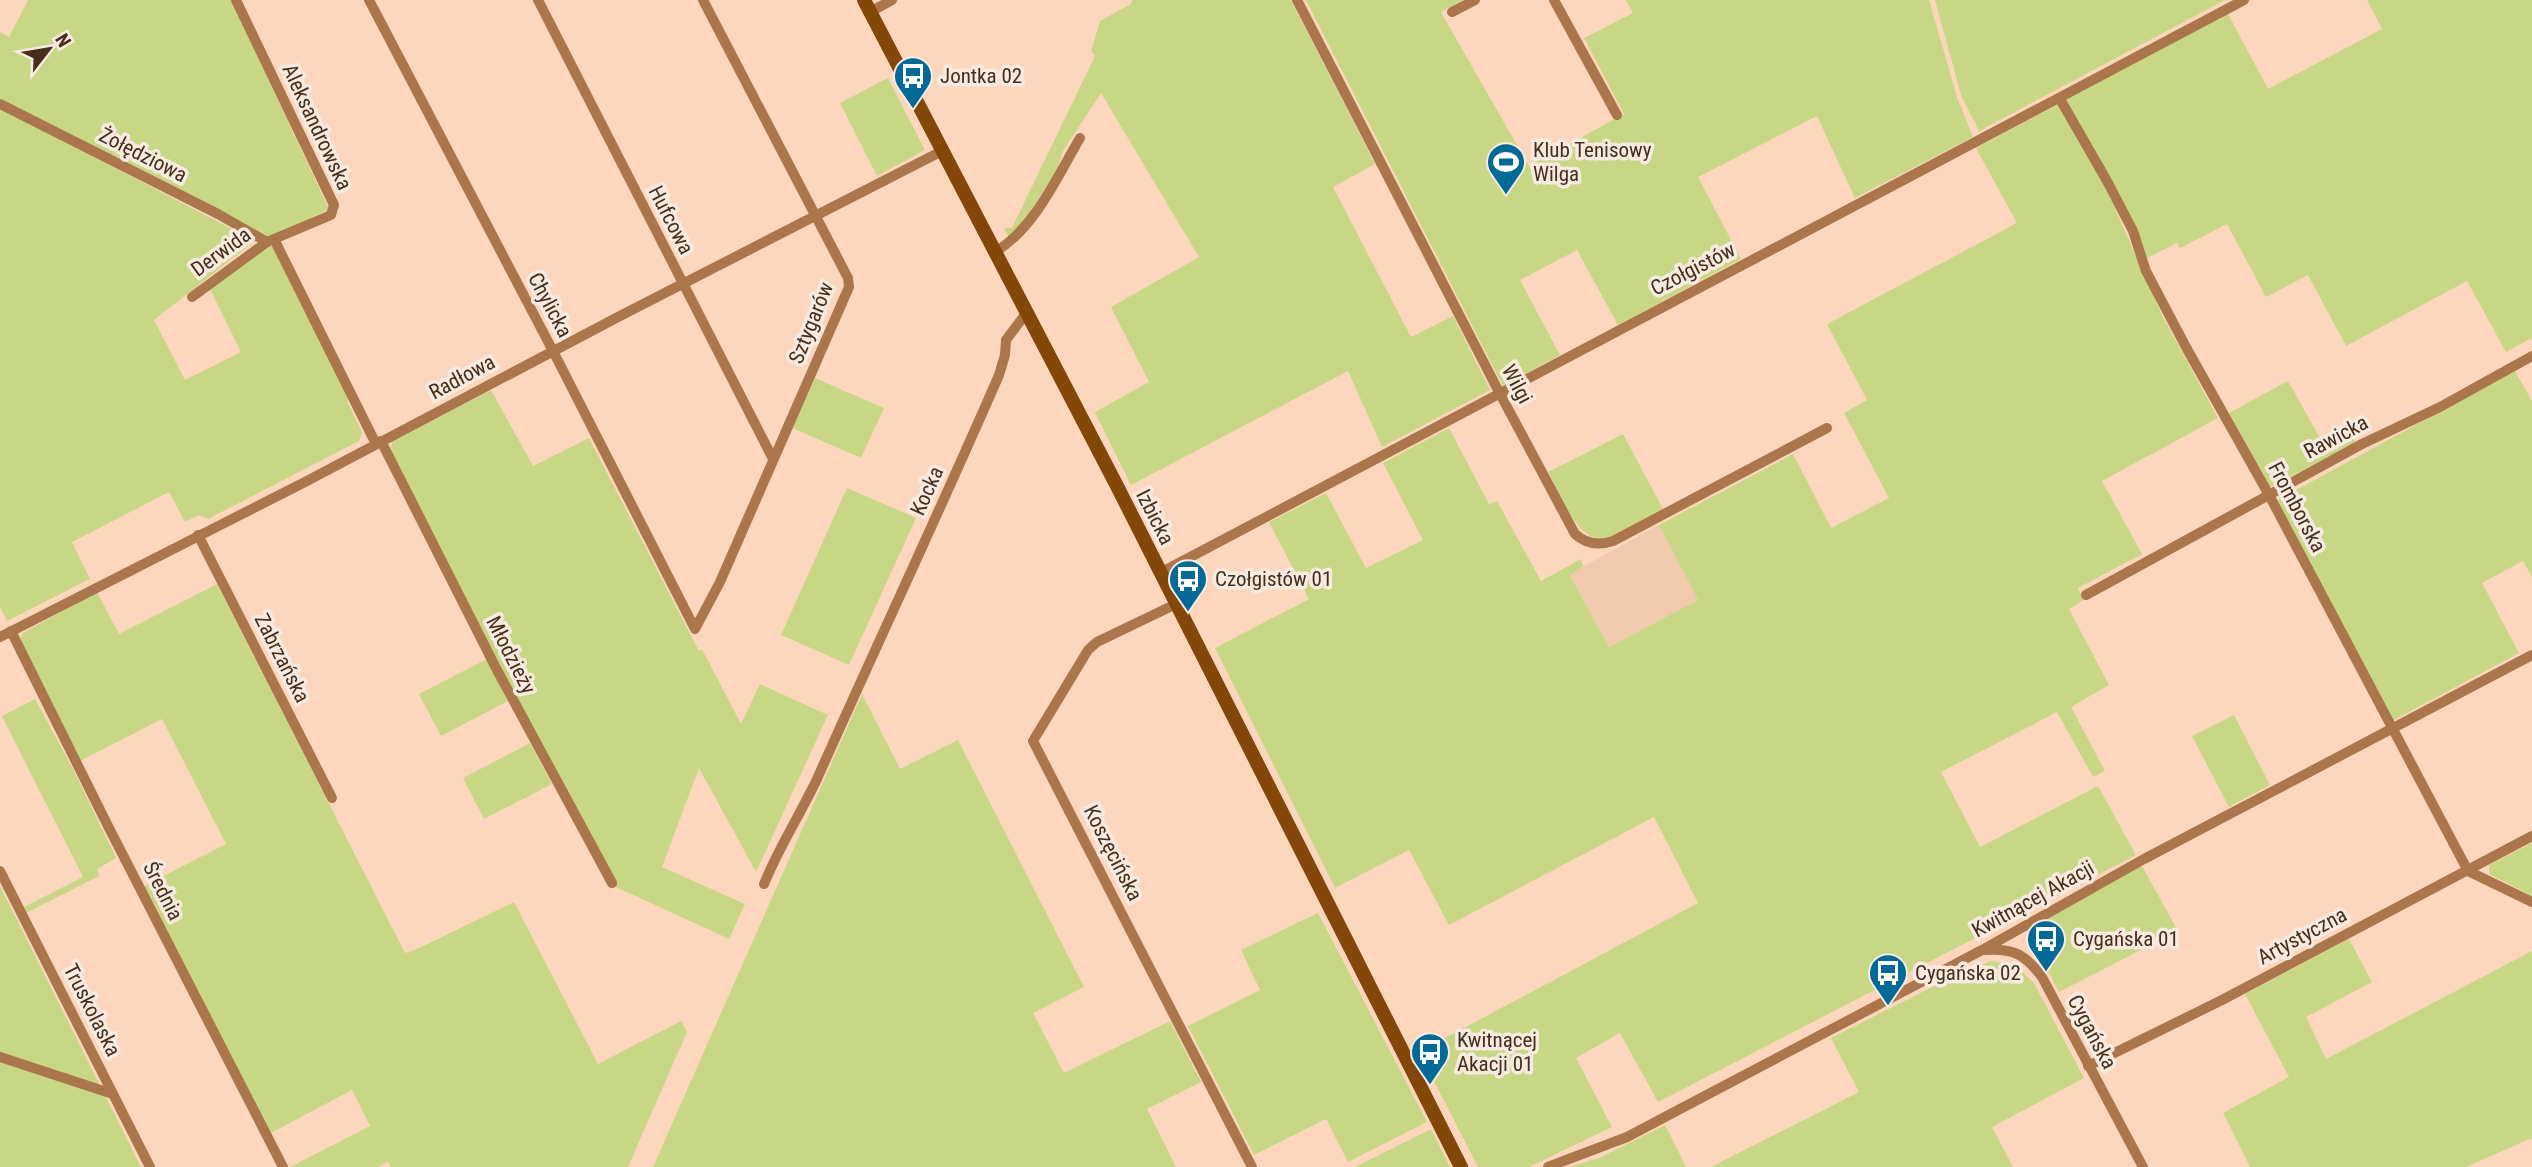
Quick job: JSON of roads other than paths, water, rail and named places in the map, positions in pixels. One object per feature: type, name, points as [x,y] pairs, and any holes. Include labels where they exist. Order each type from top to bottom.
[{"type":"street","name":"Aleksandrowska","points":[[236,0],[334,205],[328,217],[271,240]]},
{"type":"street","name":"Chylicka","points":[[369,0],[695,629]]},
{"type":"street","name":"Hufcowa","points":[[538,0],[772,457]]},
{"type":"street","name":"Sztygarów","points":[[695,629],[720,582],[772,457],[849,287],[848,278],[703,0]]},
{"type":"street","points":[[867,6],[892,0]]},
{"type":"street","name":"Wilgi","points":[[1297,0],[1575,534],[1585,541],[1597,544],[1613,541],[1827,428]]},
{"type":"street","points":[[1452,12],[1475,0]]},
{"type":"street","points":[[1554,0],[1617,115]]},
{"type":"street","name":"Czołgistów","points":[[1160,573],[2244,0]]},
{"type":"street","name":"Izbicka","points":[[867,6],[1027,312],[1461,1167]]},
{"type":"street","name":"Fromborska","points":[[2060,99],[2108,181],[2133,231],[2146,271],[2187,349],[2269,495],[2468,871]]},
{"type":"street","name":"Żołędziowa","points":[[0,104],[271,240]]},
{"type":"street","points":[[995,251],[1006,245],[1028,222],[1080,138]]},
{"type":"street","name":"Radłowa","points":[[0,637],[942,151]]},
{"type":"street","name":"Derwida","points":[[192,297],[271,240]]},
{"type":"street","name":"Młodzieży","points":[[271,240],[503,682],[612,883]]},
{"type":"street","name":"Kocka","points":[[764,884],[802,811],[922,552],[999,375],[1006,340],[1027,312]]},
{"type":"street","name":"Rawicka","points":[[2086,595],[2362,444],[2440,407],[2532,356]]},
{"type":"street","name":"Zabrzańska","points":[[198,535],[332,798]]},
{"type":"street","name":"Koszęcińska","points":[[1176,604],[1097,642],[1088,650],[1033,741],[1252,1167]]},
{"type":"street","name":"Średnia","points":[[11,631],[283,1167]]},
{"type":"street","name":"Kwitnącej Akacji","points":[[1548,1167],[1627,1137],[1982,950],[2144,859],[2532,655]]},
{"type":"street","name":"Artystyczna","points":[[2088,1066],[2222,1000],[2532,836]]},
{"type":"street","name":"Truskolaska","points":[[0,871],[150,1167]]},
{"type":"street","points":[[2468,871],[2532,902]]},
{"type":"street","name":"Cygańska","points":[[1982,950],[2002,949],[2017,953],[2031,962],[2042,977],[2143,1167]]},
{"type":"street","points":[[0,1057],[113,1094]]},
{"type":"place","name":"Jontka 02","points":[[913,110]]},
{"type":"place","name":"Klub Tenisowy Wilga","points":[[1506,196]]},
{"type":"place","name":"Czołgistów 01","points":[[1188,613]]},
{"type":"place","name":"Cygańska 01","points":[[2046,973]]},
{"type":"place","name":"Cygańska 02","points":[[1888,1007]]},
{"type":"place","name":"Kwitnącej Akacji 01","points":[[1430,1086]]}]
